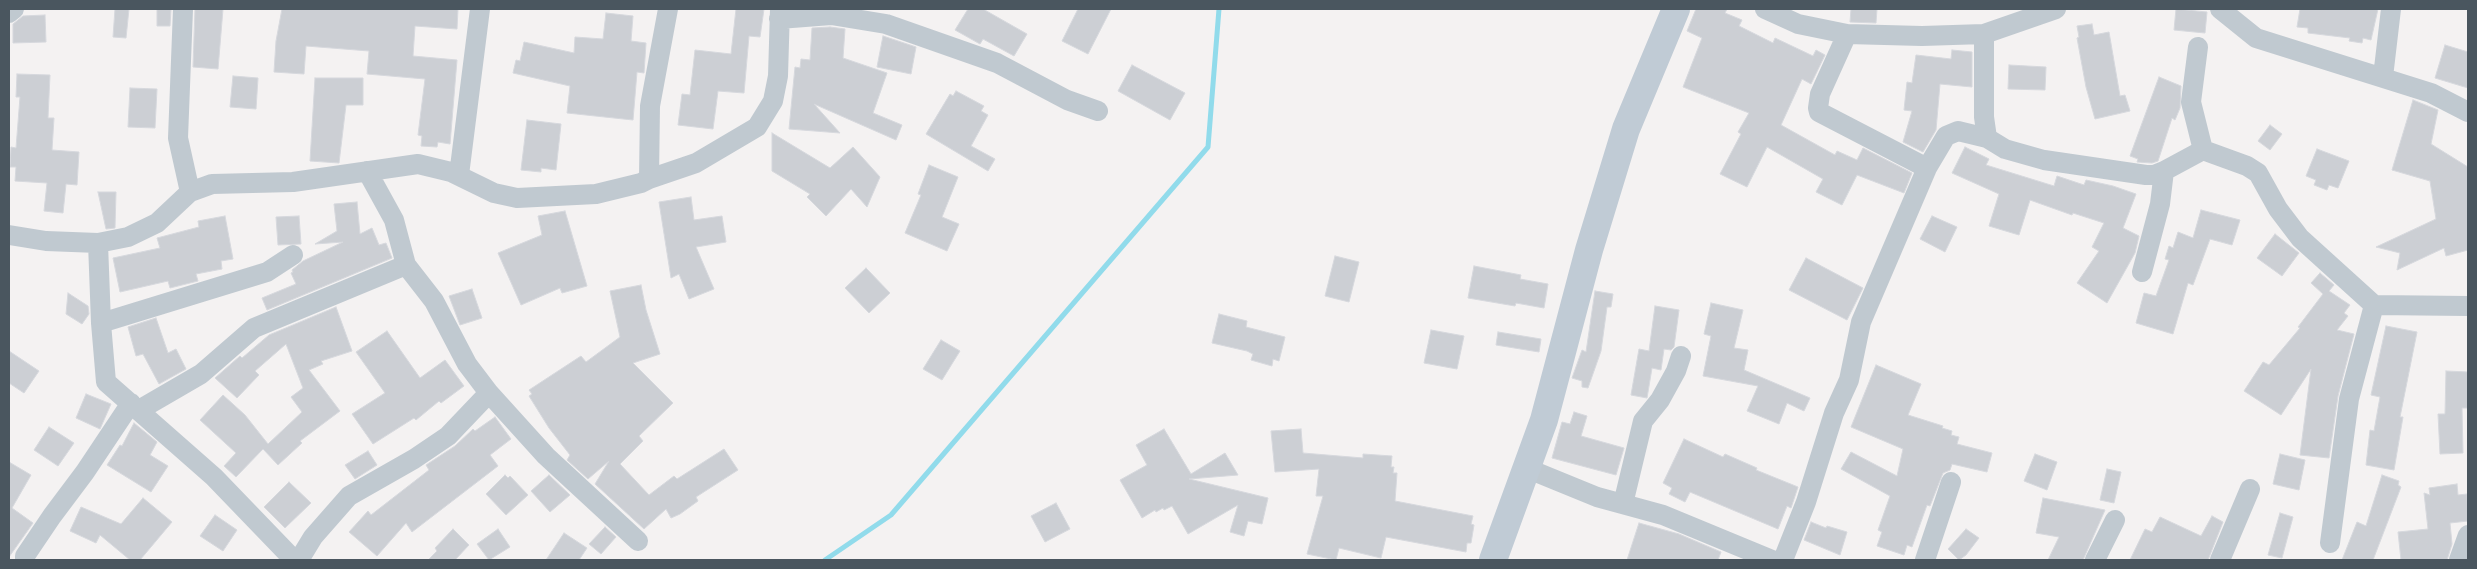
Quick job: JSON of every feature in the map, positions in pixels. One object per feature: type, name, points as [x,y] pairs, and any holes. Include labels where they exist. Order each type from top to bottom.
[{"type":"street","points":[[9,13],[14,9]]},
{"type":"street","points":[[183,9],[178,138],[190,192]]},
{"type":"street","points":[[458,175],[480,9]]},
{"type":"street","points":[[649,178],[650,106],[668,9]]},
{"type":"street","points":[[1493,560],[1544,420],[1589,250],[1626,129],[1676,9]]},
{"type":"street","points":[[1765,9],[1798,24],[1847,34],[1922,36],[1984,34],[2056,9]]},
{"type":"street","points":[[2220,9],[2256,38],[2280,48],[2383,77],[2431,93],[2468,112]]},
{"type":"street","points":[[2383,77],[2391,9]]},
{"type":"street","points":[[10,237],[46,241],[98,243],[128,237],[157,222],[190,192],[212,184],[292,182],[418,164],[458,175],[494,193],[517,198],[596,194],[696,163],[757,127],[773,101],[778,76],[779,14],[831,15],[886,24],[997,63],[1067,100],[1098,111]]},
{"type":"street","points":[[1847,34],[1820,94],[1819,112],[1927,168]]},
{"type":"street","points":[[1984,34],[1984,117],[1987,138]]},
{"type":"street","points":[[2198,47],[2191,102],[2203,150]]},
{"type":"street","points":[[1783,560],[1806,502],[1834,413],[1848,380],[1862,322],[1927,168],[1946,136],[1958,131],[1987,138],[2005,149],[2044,160],[2146,175],[2154,175],[2164,171],[2203,150],[2247,166],[2258,173],[2278,209],[2300,238],[2374,305],[2468,306]]},
{"type":"street","points":[[366,171],[394,220],[406,265],[434,301],[467,364],[546,456],[638,541]]},
{"type":"street","points":[[2142,272],[2160,204],[2164,171]]},
{"type":"street","points":[[98,243],[101,323],[106,382],[214,477],[294,560]]},
{"type":"street","points":[[101,323],[267,272],[293,255]]},
{"type":"street","points":[[25,560],[25,556],[52,516],[135,406],[201,374],[254,328],[406,265]]},
{"type":"street","points":[[2330,543],[2349,399],[2374,305]]},
{"type":"street","points":[[1623,504],[1643,421],[1660,400],[1676,371],[1681,356]]},
{"type":"street","points":[[299,560],[313,537],[349,496],[414,459],[448,436],[490,393]]},
{"type":"street","points":[[1526,468],[1597,497],[1663,516],[1772,560]]},
{"type":"street","points":[[1925,560],[1951,482]]},
{"type":"street","points":[[2220,560],[2250,490]]},
{"type":"street","points":[[2095,560],[2115,520]]},
{"type":"street","points":[[2458,560],[2468,535]]},
{"type":"building","points":[[115,9],[129,9],[126,38],[113,37]]},
{"type":"building","points":[[157,9],[171,9],[170,26],[157,26]]},
{"type":"building","points":[[195,9],[223,9],[218,69],[193,67]]},
{"type":"building","points":[[282,9],[458,9],[457,29],[415,26],[413,56],[457,60],[450,144],[438,142],[437,147],[421,146],[422,136],[418,135],[425,79],[367,74],[369,51],[306,46],[304,74],[274,72],[276,41]]},
{"type":"building","points":[[736,9],[764,9],[760,37],[749,36],[744,93],[718,91],[713,129],[678,125],[682,94],[690,95],[695,50],[731,54]]},
{"type":"building","points":[[968,9],[983,9],[1027,34],[1014,56],[983,39],[980,44],[955,30]]},
{"type":"building","points":[[1078,9],[1111,9],[1088,54],[1062,41]]},
{"type":"building","points":[[1696,9],[1727,9],[1725,13],[1742,20],[1739,26],[1773,43],[1775,38],[1813,56],[1816,50],[1825,55],[1811,84],[1802,79],[1781,125],[1835,155],[1837,151],[1857,160],[1863,148],[1912,173],[1904,193],[1857,175],[1842,205],[1816,192],[1823,179],[1767,147],[1747,187],[1720,174],[1741,134],[1738,132],[1749,113],[1683,87],[1702,38],[1687,31]]},
{"type":"building","points":[[1851,9],[1877,9],[1876,23],[1850,22]]},
{"type":"building","points":[[2176,9],[2207,12],[2205,33],[2174,30]]},
{"type":"building","points":[[2300,9],[2378,9],[2371,40],[2363,38],[2362,43],[2349,41],[2350,38],[2308,33],[2308,28],[2297,27]]},
{"type":"building","points":[[606,13],[633,16],[631,41],[646,43],[644,73],[637,72],[633,120],[567,113],[570,86],[513,73],[516,60],[520,61],[524,42],[574,53],[575,37],[603,39]]},
{"type":"building","points":[[45,15],[46,42],[13,43],[13,24],[23,16]]},
{"type":"building","points":[[2092,24],[2094,35],[2109,32],[2120,96],[2125,95],[2130,111],[2095,119],[2086,87],[2077,38],[2079,37],[2077,26]]},
{"type":"building","points":[[830,27],[845,29],[843,58],[887,73],[873,113],[902,125],[896,140],[814,104],[840,133],[789,129],[795,67],[800,68],[801,59],[810,60],[812,28]]},
{"type":"building","points":[[883,36],[916,47],[911,74],[877,67]]},
{"type":"building","points":[[2445,45],[2468,52],[2468,88],[2435,78]]},
{"type":"building","points":[[1952,50],[1972,52],[1972,87],[1940,84],[1936,130],[1923,152],[1903,142],[1912,111],[1904,110],[1907,82],[1912,83],[1916,55],[1951,59]]},
{"type":"building","points":[[1132,65],[1185,93],[1170,120],[1118,91]]},
{"type":"building","points":[[2009,65],[2046,67],[2045,90],[2008,89]]},
{"type":"building","points":[[17,74],[50,75],[48,118],[54,118],[52,150],[79,152],[77,185],[66,184],[63,213],[44,211],[47,183],[15,181],[16,167],[10,167],[11,147],[16,148],[20,97],[16,97]]},
{"type":"building","points":[[233,76],[258,78],[256,109],[230,107]]},
{"type":"building","points":[[2159,77],[2181,86],[2180,108],[2175,120],[2172,118],[2158,161],[2152,163],[2137,162],[2138,159],[2130,156]]},
{"type":"building","points":[[315,78],[363,78],[363,105],[346,105],[339,163],[310,161]]},
{"type":"building","points":[[130,88],[157,89],[155,128],[128,127]]},
{"type":"building","points":[[956,91],[984,106],[981,111],[988,115],[971,146],[995,159],[988,171],[926,134],[950,94],[953,96]]},
{"type":"building","points":[[2413,100],[2438,110],[2431,144],[2468,167],[2468,250],[2446,256],[2444,248],[2397,270],[2400,253],[2376,247],[2436,219],[2430,181],[2392,170]]},
{"type":"building","points":[[527,120],[561,124],[556,170],[541,168],[541,172],[521,170]]},
{"type":"building","points":[[2270,125],[2282,134],[2270,150],[2258,141]]},
{"type":"building","points":[[772,133],[830,168],[853,147],[880,177],[867,207],[851,189],[826,216],[807,197],[810,194],[772,171]]},
{"type":"building","points":[[1965,147],[1989,159],[1986,165],[2054,186],[2057,176],[2084,185],[2086,180],[2113,186],[2136,194],[2123,228],[2139,236],[2135,253],[2107,303],[2077,283],[2099,251],[2092,247],[2104,223],[2073,213],[2072,215],[2030,200],[2019,235],[1989,226],[1999,194],[1952,173]]},
{"type":"building","points":[[2317,149],[2349,161],[2338,188],[2329,185],[2327,190],[2314,185],[2316,180],[2306,176]]},
{"type":"building","points":[[929,165],[958,177],[942,217],[959,224],[947,251],[905,233],[921,195],[918,194]]},
{"type":"building","points":[[98,192],[116,192],[115,228],[106,229]]},
{"type":"building","points":[[691,197],[694,220],[722,216],[726,242],[696,247],[714,289],[689,299],[679,274],[671,278],[659,202]]},
{"type":"building","points":[[357,202],[360,234],[372,228],[379,245],[386,243],[392,258],[267,310],[262,298],[296,284],[291,273],[293,272],[292,270],[303,261],[343,242],[315,244],[337,231],[334,204]]},
{"type":"building","points":[[2201,210],[2240,220],[2232,245],[2210,239],[2193,285],[2188,283],[2173,334],[2136,323],[2144,293],[2156,296],[2169,260],[2165,259],[2169,246],[2173,248],[2178,232],[2193,238]]},
{"type":"building","points":[[565,211],[587,286],[562,293],[560,288],[521,305],[498,253],[542,235],[538,216]]},
{"type":"building","points":[[225,216],[233,259],[221,261],[222,269],[196,274],[198,281],[170,288],[168,281],[120,292],[113,258],[160,248],[157,238],[199,227],[198,221]]},
{"type":"building","points":[[299,216],[301,244],[278,245],[276,217]]},
{"type":"building","points":[[1932,216],[1957,227],[1945,252],[1920,239]]},
{"type":"building","points":[[2275,234],[2299,253],[2282,276],[2257,258]]},
{"type":"building","points":[[1335,256],[1359,262],[1349,302],[1325,296]]},
{"type":"building","points":[[1806,258],[1863,288],[1847,320],[1789,290]]},
{"type":"building","points":[[1474,266],[1521,275],[1520,279],[1548,284],[1544,308],[1516,303],[1515,306],[1468,298]]},
{"type":"building","points":[[866,268],[890,293],[869,313],[845,288]]},
{"type":"building","points":[[2320,273],[2334,285],[2329,291],[2350,305],[2344,313],[2348,316],[2337,330],[2354,334],[2338,396],[2329,458],[2300,455],[2311,369],[2281,415],[2244,391],[2263,362],[2269,365],[2300,328],[2298,327],[2323,294],[2311,283]]},
{"type":"building","points":[[641,285],[646,310],[660,354],[633,363],[673,403],[639,436],[643,441],[620,464],[649,495],[674,476],[677,479],[724,449],[738,470],[696,497],[698,501],[680,514],[671,518],[666,509],[644,529],[595,484],[609,461],[588,479],[567,460],[570,455],[549,428],[529,396],[532,394],[529,390],[581,356],[586,362],[620,337],[610,291]]},
{"type":"building","points":[[472,289],[482,318],[460,325],[449,296]]},
{"type":"building","points":[[1595,291],[1613,294],[1611,307],[1607,307],[1601,351],[1588,388],[1582,387],[1582,381],[1572,378],[1582,350],[1586,352]]},
{"type":"building","points":[[68,293],[88,306],[89,314],[82,324],[66,314]]},
{"type":"building","points":[[1711,303],[1743,310],[1734,348],[1748,350],[1744,370],[1810,398],[1804,411],[1787,403],[1779,424],[1747,411],[1758,386],[1703,376],[1711,336],[1704,334]]},
{"type":"building","points":[[1655,306],[1679,310],[1674,347],[1671,350],[1664,349],[1661,370],[1652,368],[1647,398],[1631,395],[1639,349],[1649,351]]},
{"type":"building","points":[[336,307],[352,351],[321,361],[323,364],[309,370],[340,411],[300,441],[302,443],[278,465],[263,449],[236,477],[224,466],[236,453],[200,420],[223,395],[245,415],[268,444],[302,412],[291,397],[303,388],[286,344],[255,371],[259,375],[237,398],[215,378],[240,356],[242,358],[269,335]]},
{"type":"building","points":[[1219,314],[1247,321],[1246,327],[1285,337],[1279,361],[1273,359],[1272,366],[1251,360],[1253,354],[1247,351],[1212,343]]},
{"type":"building","points":[[156,318],[168,353],[176,349],[186,369],[159,384],[143,354],[136,356],[128,327]]},
{"type":"building","points":[[2386,326],[2417,332],[2400,417],[2403,417],[2394,470],[2366,465],[2370,430],[2374,431],[2380,397],[2371,395]]},
{"type":"building","points":[[1431,330],[1464,336],[1457,369],[1424,363]]},
{"type":"building","points":[[387,331],[420,378],[445,360],[464,386],[441,403],[439,401],[416,420],[414,418],[373,444],[352,414],[385,393],[356,352]]},
{"type":"building","points":[[1498,332],[1541,339],[1539,352],[1496,345]]},
{"type":"building","points":[[941,340],[960,351],[942,380],[923,369]]},
{"type":"building","points":[[9,351],[39,371],[24,393],[9,383]]},
{"type":"building","points":[[1876,365],[1921,384],[1908,415],[1943,426],[1942,428],[1952,431],[1951,435],[1959,437],[1957,444],[1992,453],[1987,472],[1952,464],[1950,470],[1943,473],[1930,506],[1927,505],[1912,547],[1907,545],[1904,555],[1877,546],[1882,532],[1878,530],[1890,496],[1841,469],[1851,452],[1897,476],[1903,449],[1851,427]]},
{"type":"building","points":[[2446,371],[2468,372],[2468,408],[2462,408],[2463,453],[2440,454],[2438,414],[2445,414]]},
{"type":"building","points":[[86,394],[111,404],[100,429],[76,418]]},
{"type":"building","points":[[1574,412],[1587,416],[1581,436],[1624,448],[1616,475],[1552,458],[1562,422],[1570,424]]},
{"type":"building","points":[[495,417],[511,439],[490,455],[498,466],[412,532],[406,523],[377,556],[349,532],[368,511],[371,515],[429,470],[426,465],[455,446],[473,429],[475,431]]},
{"type":"building","points":[[134,423],[157,442],[150,455],[168,466],[151,492],[107,465],[120,445],[122,446]]},
{"type":"building","points":[[49,427],[74,443],[58,466],[34,450]]},
{"type":"building","points":[[1164,429],[1191,474],[1225,453],[1238,475],[1189,479],[1268,498],[1262,524],[1248,521],[1244,536],[1230,532],[1238,505],[1188,534],[1172,506],[1156,512],[1155,510],[1142,518],[1120,480],[1147,465],[1136,445]]},
{"type":"building","points":[[1301,429],[1303,453],[1363,458],[1363,454],[1392,456],[1391,467],[1394,467],[1393,473],[1397,473],[1395,501],[1473,516],[1471,524],[1474,525],[1471,543],[1467,543],[1466,552],[1386,537],[1381,558],[1339,548],[1336,560],[1307,554],[1323,496],[1316,496],[1319,469],[1275,472],[1271,431]]},
{"type":"building","points":[[1684,439],[1723,457],[1725,454],[1757,468],[1756,470],[1798,487],[1791,508],[1787,506],[1778,529],[1690,492],[1685,502],[1669,494],[1672,488],[1663,483]]},
{"type":"building","points":[[368,451],[377,465],[355,479],[345,465]]},
{"type":"building","points":[[2035,454],[2057,462],[2047,490],[2024,481]]},
{"type":"building","points":[[2280,454],[2305,460],[2299,490],[2273,484]]},
{"type":"building","points":[[9,462],[31,475],[12,508],[33,523],[9,557]]},
{"type":"building","points":[[2107,469],[2121,472],[2114,503],[2100,500]]},
{"type":"building","points":[[505,475],[508,478],[510,476],[528,495],[506,515],[486,494]]},
{"type":"building","points":[[549,475],[570,495],[550,512],[531,491]]},
{"type":"building","points":[[2382,475],[2399,481],[2398,485],[2401,487],[2373,560],[2342,560],[2357,522],[2366,526]]},
{"type":"building","points":[[289,482],[311,503],[285,528],[264,507]]},
{"type":"building","points":[[2457,484],[2458,495],[2467,494],[2468,521],[2450,523],[2452,544],[2447,560],[2401,560],[2398,532],[2428,529],[2424,493],[2430,495],[2429,488]]},
{"type":"building","points":[[143,498],[172,522],[140,560],[130,560],[100,535],[96,543],[70,531],[81,507],[121,524]]},
{"type":"building","points":[[2043,498],[2105,510],[2083,560],[2048,560],[2059,537],[2036,533]]},
{"type":"building","points":[[1056,503],[1070,529],[1045,542],[1031,516]]},
{"type":"building","points":[[2280,513],[2293,517],[2282,558],[2268,555]]},
{"type":"building","points":[[215,515],[237,530],[223,551],[200,536]]},
{"type":"building","points":[[2212,516],[2223,522],[2208,560],[2130,560],[2145,529],[2152,532],[2160,517],[2201,536]]},
{"type":"building","points":[[1811,522],[1826,528],[1827,526],[1847,532],[1840,555],[1804,540]]},
{"type":"building","points":[[1639,523],[1679,534],[1721,552],[1718,560],[1627,560]]},
{"type":"building","points":[[605,527],[616,537],[601,554],[589,544]]},
{"type":"building","points":[[453,529],[469,545],[455,560],[428,560],[437,551],[435,548]]},
{"type":"building","points":[[498,529],[510,547],[489,560],[477,544]]},
{"type":"building","points":[[1966,529],[1979,538],[1966,555],[1959,560],[1948,549]]},
{"type":"building","points":[[564,533],[587,548],[579,560],[546,560]]},
{"type":"waterway","points":[[825,560],[891,515],[1208,147],[1219,9]]}]
